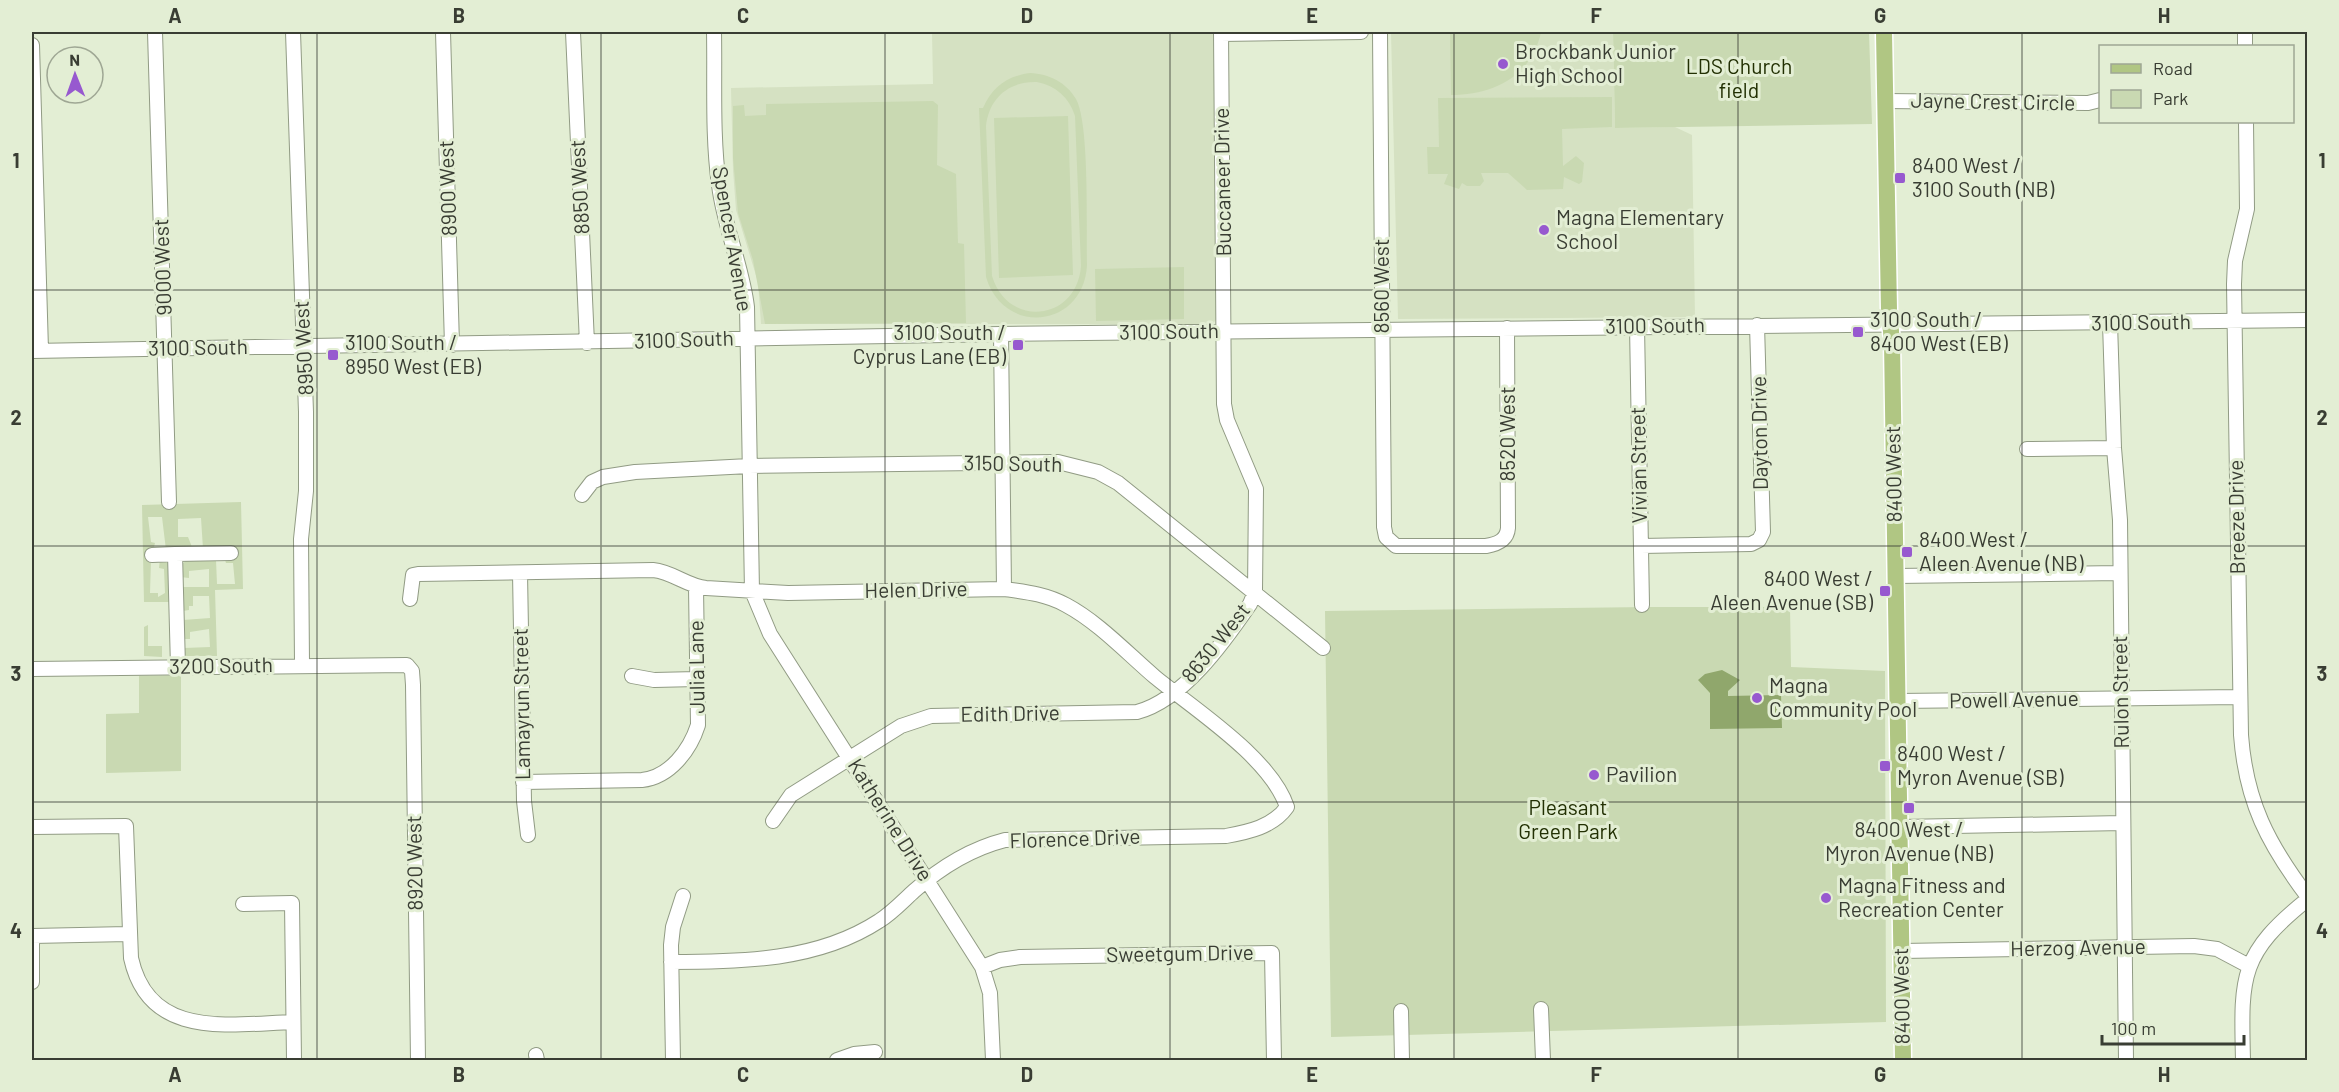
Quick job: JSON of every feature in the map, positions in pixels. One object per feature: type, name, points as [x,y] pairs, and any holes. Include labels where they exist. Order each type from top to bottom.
[{"type":"main road","name":"8400 West","points":[[1884,32],[1896,576],[1903,1060]]},
{"type":"street","name":"9000 West","points":[[155,32],[169,502]]},
{"type":"street","name":"8950 West","points":[[293,32],[307,468],[301,538],[302,664]]},
{"type":"street","name":"8900 West","points":[[443,32],[452,345]]},
{"type":"street","name":"8850 West","points":[[573,32],[587,343]]},
{"type":"street","name":"Spencer Avenue","points":[[714,32],[718,184],[725,222],[744,282],[752,591]]},
{"type":"street","points":[[1221,33],[1361,32]]},
{"type":"street","name":"8560 West","points":[[1380,32],[1384,527],[1388,540]]},
{"type":"street","name":"Buccaneer Drive","points":[[1221,33],[1224,405],[1227,420],[1256,489],[1255,592]]},
{"type":"street","points":[[32,45],[36,351]]},
{"type":"street","name":"Jayne Crest Circle","points":[[1885,101],[1975,104],[2088,103],[2099,100]]},
{"type":"street","name":"Breeze Drive","points":[[2246,123],[2247,209],[2235,261],[2239,697],[2244,769],[2253,802],[2270,842],[2307,898]]},
{"type":"street","name":"3100 South","points":[[36,351],[1001,334],[2307,320]]},
{"type":"street","name":"Rulon Street","points":[[2110,323],[2114,448],[2120,520],[2122,948],[2126,1060]]},
{"type":"street","name":"Dayton Drive","points":[[1641,546],[1751,544],[1759,540],[1763,532],[1757,325]]},
{"type":"street","name":"Vivian Street","points":[[1637,326],[1642,605]]},
{"type":"street","name":"8520 West","points":[[1388,540],[1396,546],[1408,547],[1486,546],[1496,544],[1504,538],[1508,528],[1507,328]]},
{"type":"street","points":[[1001,334],[1004,589]]},
{"type":"street","points":[[2027,448],[2114,448]]},
{"type":"street","name":"3150 South","points":[[582,495],[592,482],[620,474],[749,466],[1058,462],[1098,472],[1118,483],[1323,648]]},
{"type":"street","points":[[152,555],[231,553]]},
{"type":"street","points":[[175,554],[177,667]]},
{"type":"street","name":"Helen Drive","points":[[410,599],[413,575],[653,570],[675,575],[696,587],[752,591],[1004,589],[1036,593],[1066,605],[1227,732],[1276,786],[1287,807]]},
{"type":"street","name":"Lamayrun Street","points":[[520,573],[523,782],[528,835]]},
{"type":"street","points":[[1896,576],[2119,573]]},
{"type":"street","name":"Julia Lane","points":[[523,782],[642,780],[666,774],[696,729],[698,679],[696,587]]},
{"type":"street","name":"Katherine Drive","points":[[752,591],[770,634],[982,967],[992,1004],[993,1060]]},
{"type":"street","name":"8630 West","points":[[1175,693],[1189,681],[1241,617],[1255,592]]},
{"type":"street","name":"3200 South","points":[[32,669],[403,663],[409,667]]},
{"type":"street","name":"8920 West","points":[[409,667],[413,685],[418,1060]]},
{"type":"street","points":[[632,676],[654,680],[698,679]]},
{"type":"street","name":"Edith Drive","points":[[773,820],[791,795],[901,726],[931,716],[1137,712],[1151,708],[1175,693]]},
{"type":"street","name":"Powell Avenue","points":[[1898,701],[2239,697]]},
{"type":"street","name":"Florence Drive","points":[[671,963],[741,962],[792,955],[864,930],[882,920],[928,879],[966,854],[1005,840],[1226,836],[1256,829],[1280,816],[1287,807]]},
{"type":"street","points":[[1900,827],[2123,823]]},
{"type":"street","points":[[32,827],[126,825],[128,934],[137,979],[152,1000],[168,1013],[200,1024],[294,1022]]},
{"type":"street","points":[[673,1060],[671,963],[673,927],[683,896]]},
{"type":"street","points":[[2243,1060],[2242,995],[2249,966],[2266,935],[2307,898]]},
{"type":"street","points":[[243,904],[292,903],[294,1060]]},
{"type":"street","points":[[32,982],[32,937],[128,934]]},
{"type":"street","name":"Herzog Avenue","points":[[1902,951],[2217,949],[2249,966]]},
{"type":"street","name":"Sweetgum Drive","points":[[982,967],[1000,960],[1020,957],[1272,953],[1274,1060]]},
{"type":"street","points":[[1541,1009],[1543,1060]]},
{"type":"street","points":[[1401,1011],[1402,1060]]},
{"type":"street","points":[[837,1060],[854,1054],[875,1052]]},
{"type":"shaded area","points":[[932,32],[1213,32],[1219,317],[1212,324],[761,324],[758,282],[736,210],[731,88],[933,84]]},
{"type":"shaded area","name":"Magna Elementary School","points":[[1391,32],[1613,32],[1615,128],[1675,127],[1692,135],[1695,317],[1398,319]]},
{"type":"shaded area","points":[[1722,670],[1740,680],[1728,691],[1728,696],[1781,695],[1782,728],[1710,729],[1710,693],[1698,680],[1705,674]]},
{"type":"green space","points":[[1450,32],[1541,32],[1529,60],[1508,80],[1482,91],[1451,95]]},
{"type":"green space","name":"LDS Church field","points":[[1613,32],[1869,32],[1872,124],[1615,128]]},
{"type":"green space","points":[[1030,73],[1044,75],[1056,80],[1072,93],[1080,112],[1085,154],[1087,265],[1083,286],[1072,302],[1058,312],[1042,317],[1025,316],[1009,309],[995,296],[986,277],[979,108],[983,108],[991,94],[1001,84]],"holes":[[[1027,82],[1044,84],[1061,93],[1075,116],[1081,266],[1077,284],[1068,298],[1055,307],[1041,312],[1026,311],[1012,305],[1000,293],[992,276],[986,126],[991,107],[1002,93]]]},
{"type":"green space","points":[[1612,97],[1612,127],[1562,129],[1563,166],[1576,156],[1584,163],[1582,182],[1579,184],[1564,177],[1563,189],[1527,190],[1508,173],[1481,173],[1484,181],[1480,186],[1467,186],[1462,183],[1459,189],[1444,184],[1448,174],[1428,174],[1427,147],[1439,147],[1438,98]]},
{"type":"green space","points":[[933,101],[938,105],[937,165],[956,174],[958,243],[964,244],[966,323],[765,324],[753,260],[738,213],[733,158],[733,106],[744,105],[745,116],[766,115],[766,104]]},
{"type":"green space","points":[[1068,116],[1073,275],[999,278],[994,118]]},
{"type":"green space","points":[[1184,267],[1184,319],[1096,321],[1095,269]]},
{"type":"green space","points":[[241,502],[243,589],[215,590],[217,656],[181,656],[184,648],[210,647],[209,629],[190,632],[190,639],[183,639],[183,620],[210,618],[209,596],[193,596],[193,606],[183,611],[182,587],[209,587],[209,569],[189,571],[189,578],[180,577],[181,565],[188,559],[216,560],[217,584],[235,584],[233,563],[226,563],[225,560],[233,559],[234,554],[203,549],[201,518],[178,519],[178,537],[188,537],[192,547],[166,550],[162,517],[148,517],[151,542],[155,543],[151,559],[150,593],[158,593],[158,597],[165,593],[164,569],[159,568],[160,559],[169,564],[171,602],[144,602],[142,505]]},
{"type":"green space","name":"Pleasant Green Park","points":[[1790,607],[1791,667],[1885,671],[1886,1022],[1331,1037],[1325,611]]},
{"type":"green space","points":[[148,625],[148,646],[162,646],[162,657],[144,656],[144,627]]},
{"type":"green space","points":[[181,675],[181,771],[106,773],[106,714],[139,713],[139,676]]},
{"type":"place","name":"Brockbank Junior High School","points":[[1503,64]]},
{"type":"place","name":"8400 West / 3100 South (NB)","points":[[1900,178]]},
{"type":"place","name":"Magna Elementary School","points":[[1544,230]]},
{"type":"place","name":"3100 South / 8400 West (EB)","points":[[1858,332]]},
{"type":"place","name":"3100 South / Cyprus Lane (EB)","points":[[1018,345]]},
{"type":"place","name":"3100 South / 8950 West (EB)","points":[[333,355]]},
{"type":"place","name":"8400 West / Aleen Avenue (NB)","points":[[1907,552]]},
{"type":"place","name":"8400 West / Aleen Avenue (SB)","points":[[1885,591]]},
{"type":"place","name":"Magna Community Pool","points":[[1757,698]]},
{"type":"place","name":"8400 West / Myron Avenue (SB)","points":[[1885,766]]},
{"type":"place","name":"Pavilion","points":[[1594,775]]},
{"type":"place","name":"8400 West / Myron Avenue (NB)","points":[[1909,808]]},
{"type":"place","name":"Magna Fitness and Recreation Center","points":[[1826,898]]}]
